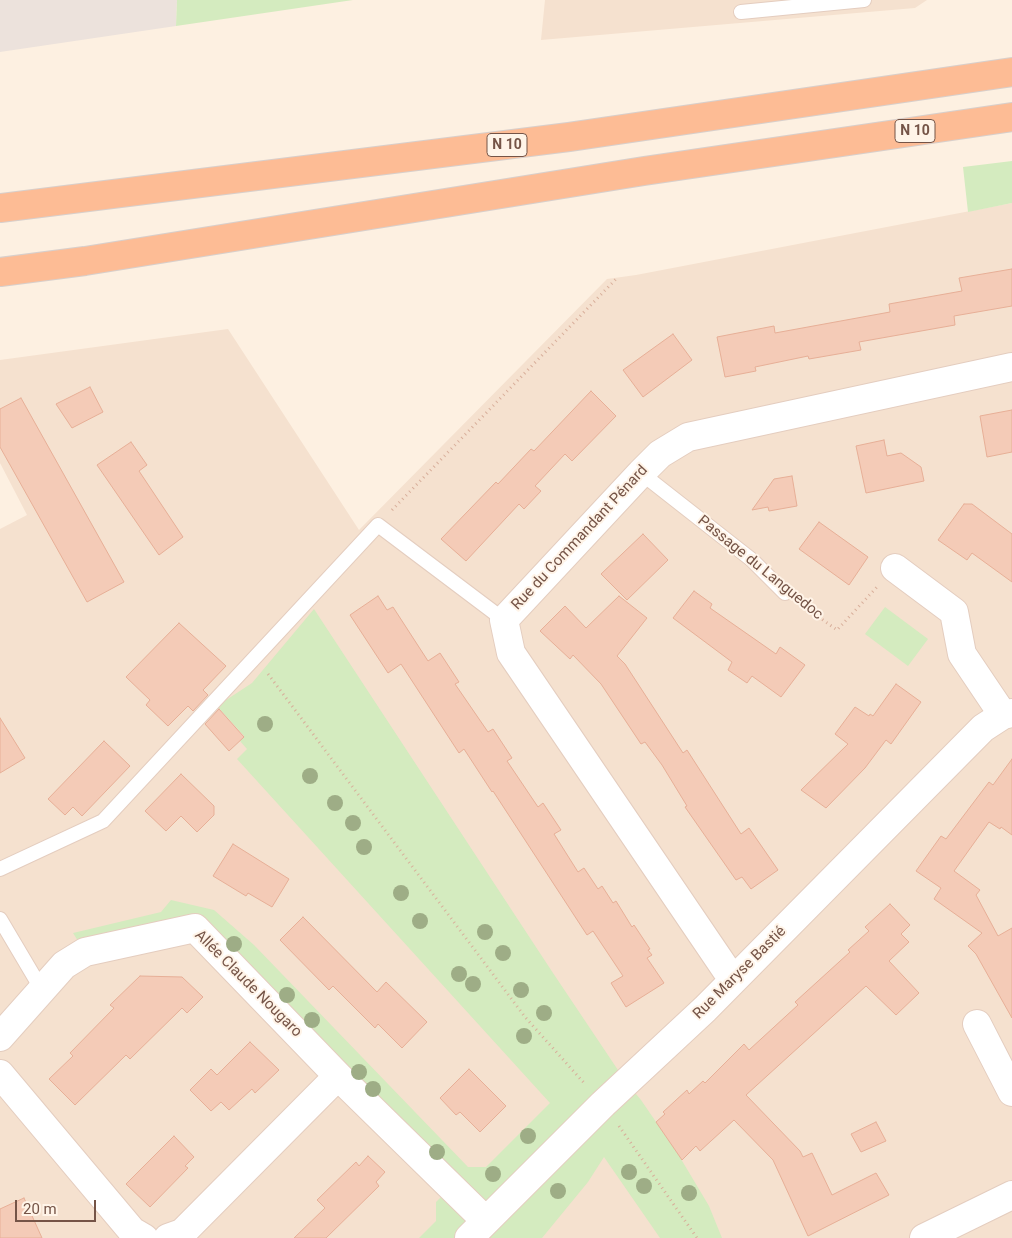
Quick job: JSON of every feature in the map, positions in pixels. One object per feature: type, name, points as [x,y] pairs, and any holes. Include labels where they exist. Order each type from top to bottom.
[{"type":"highway","name":"N 10","points":[[0,208],[569,137],[1012,72]]},
{"type":"highway","name":"N 10","points":[[0,253],[644,171],[1012,117]]},
{"type":"highway","points":[[0,272],[94,260],[644,171]]},
{"type":"street","name":"Rue du Commandant Pénard","points":[[733,980],[512,653],[504,620],[640,473],[660,454],[688,437],[1012,367]]},
{"type":"street","points":[[895,568],[954,612],[962,654],[1008,714]]},
{"type":"street","name":"Rue Maryse Bastié","points":[[477,1230],[603,1104],[705,1009],[983,728],[1008,714]]},
{"type":"street","name":"Allée Claude Nougaro","points":[[0,1037],[64,965],[86,952],[195,928],[338,1076],[477,1230]]},
{"type":"street","points":[[977,1024],[1012,1092]]},
{"type":"street","points":[[0,1074],[132,1231],[144,1238]]},
{"type":"street","points":[[168,1238],[182,1233],[338,1076]]},
{"type":"street","points":[[924,1238],[1012,1195]]},
{"type":"lane","points":[[741,12],[864,0]]},
{"type":"lane","name":"Passage du Languedoc","points":[[640,473],[752,560],[786,593]]},
{"type":"lane","points":[[0,869],[103,821],[378,525],[504,620]]},
{"type":"lane","points":[[0,919],[42,990]]},
{"type":"path","points":[[378,525],[618,277]]},
{"type":"path","name":"Passage du Languedoc","points":[[786,593],[837,630],[895,568]]},
{"type":"path","points":[[255,657],[525,1017],[603,1104],[697,1238]]},
{"type":"shaded area","points":[[0,0],[177,0],[176,26],[0,52]]},
{"type":"shaded area","points":[[545,0],[927,0],[915,8],[541,40]]},
{"type":"shaded area","points":[[1012,203],[1012,1238],[0,1238],[0,529],[27,515],[0,463],[0,360],[228,329],[359,530],[607,279]]},
{"type":"green space","points":[[177,0],[353,0],[176,26]]},
{"type":"green space","points":[[1012,161],[1012,203],[968,212],[963,167]]},
{"type":"green space","points":[[885,607],[928,639],[908,666],[865,634]]},
{"type":"green space","points":[[314,609],[553,973],[626,1082],[641,1100],[678,1154],[709,1206],[722,1238],[660,1238],[604,1157],[588,1182],[542,1238],[419,1238],[436,1221],[436,1202],[451,1187],[195,928],[85,952],[73,933],[161,912],[171,900],[214,910],[254,945],[468,1167],[486,1167],[550,1103],[237,759],[247,749],[240,741],[244,736],[217,706],[252,683]]},
{"type":"building","points":[[1012,269],[1012,306],[954,316],[955,325],[859,342],[861,350],[809,359],[808,356],[755,367],[756,371],[725,377],[717,337],[774,326],[775,333],[890,312],[889,304],[962,291],[959,278]]},
{"type":"building","points":[[673,334],[692,360],[643,397],[623,370]]},
{"type":"building","points":[[90,387],[103,412],[72,428],[56,404]]},
{"type":"building","points":[[591,391],[616,416],[572,461],[565,454],[535,486],[541,491],[524,509],[519,504],[466,561],[441,539],[496,482],[498,484],[531,449],[534,451]]},
{"type":"building","points":[[21,398],[124,582],[87,602],[0,447],[0,409]]},
{"type":"building","points":[[1012,410],[1012,452],[987,457],[980,416]]},
{"type":"building","points":[[884,440],[887,456],[901,453],[921,467],[924,481],[866,493],[856,446]]},
{"type":"building","points":[[131,442],[147,465],[139,471],[183,537],[159,555],[97,465]]},
{"type":"building","points":[[792,476],[797,506],[769,511],[768,507],[752,510],[774,479]]},
{"type":"building","points":[[964,504],[972,504],[1012,534],[1012,582],[972,553],[967,560],[938,540]]},
{"type":"building","points":[[819,522],[868,557],[849,585],[799,549]]},
{"type":"building","points":[[643,534],[668,560],[627,600],[601,574]]},
{"type":"building","points":[[694,591],[712,604],[710,608],[776,654],[780,647],[805,665],[781,697],[752,676],[747,683],[728,670],[732,662],[673,618]]},
{"type":"building","points":[[378,596],[387,610],[393,607],[428,661],[440,653],[459,682],[455,684],[488,732],[493,729],[512,758],[507,761],[538,807],[543,803],[561,830],[554,834],[578,872],[584,868],[598,889],[602,886],[613,903],[616,901],[632,927],[634,925],[650,949],[648,950],[652,955],[647,958],[664,983],[626,1007],[611,983],[623,976],[593,931],[587,935],[493,791],[464,749],[459,753],[401,664],[388,673],[350,615]]},
{"type":"building","points":[[619,596],[647,618],[617,656],[625,664],[683,753],[687,750],[741,834],[749,828],[778,870],[751,889],[742,877],[736,880],[685,807],[687,806],[662,765],[645,742],[641,744],[601,684],[573,655],[570,659],[540,631],[565,606],[586,628]]},
{"type":"building","points":[[179,623],[226,666],[203,690],[208,695],[193,711],[188,706],[168,726],[146,705],[150,700],[126,677]]},
{"type":"building","points":[[896,684],[921,702],[891,744],[886,740],[865,768],[826,808],[801,790],[848,744],[835,734],[855,707],[869,716],[870,714],[873,716]]},
{"type":"building","points":[[219,709],[244,737],[229,751],[205,724]]},
{"type":"building","points":[[0,718],[25,758],[0,773]]},
{"type":"building","points":[[104,741],[130,766],[82,816],[73,807],[65,815],[48,799]]},
{"type":"building","points":[[1012,759],[1012,835],[1001,827],[1000,829],[989,822],[954,871],[980,890],[976,895],[998,936],[1012,928],[1012,1018],[976,954],[968,946],[982,933],[934,899],[941,888],[916,871],[941,836],[946,839],[989,782],[993,785]]},
{"type":"building","points":[[181,774],[214,806],[214,815],[197,832],[181,816],[166,831],[145,811]]},
{"type":"building","points":[[233,844],[289,879],[272,907],[248,893],[246,896],[213,876]]},
{"type":"building","points":[[890,904],[910,925],[901,934],[909,942],[889,961],[919,993],[896,1015],[866,986],[746,1095],[800,1151],[803,1157],[812,1153],[832,1195],[876,1173],[889,1195],[808,1236],[773,1160],[734,1120],[700,1151],[696,1146],[682,1160],[656,1122],[665,1114],[663,1112],[687,1090],[689,1094],[703,1081],[705,1083],[744,1044],[749,1050],[798,1005],[795,1002],[850,952],[848,950],[869,931],[865,927]]},
{"type":"building","points":[[303,917],[377,992],[386,982],[427,1022],[402,1048],[378,1024],[375,1028],[333,986],[329,990],[280,940]]},
{"type":"building","points":[[140,976],[182,977],[203,997],[187,1013],[182,1008],[130,1059],[126,1055],[75,1105],[49,1079],[73,1056],[70,1053],[114,1008],[110,1005]]},
{"type":"building","points":[[250,1042],[279,1070],[255,1093],[252,1089],[229,1110],[221,1102],[211,1111],[190,1090],[211,1069],[217,1075]]},
{"type":"building","points":[[469,1069],[506,1106],[480,1132],[460,1112],[456,1115],[440,1098]]},
{"type":"building","points":[[876,1122],[886,1141],[861,1152],[851,1134]]},
{"type":"building","points":[[174,1136],[194,1157],[185,1166],[188,1168],[150,1207],[126,1184]]},
{"type":"building","points":[[368,1156],[385,1172],[376,1182],[379,1186],[326,1238],[294,1238],[325,1208],[317,1200],[356,1162],[359,1166]]},
{"type":"building","points":[[24,1198],[42,1238],[0,1238],[0,1209]]}]
